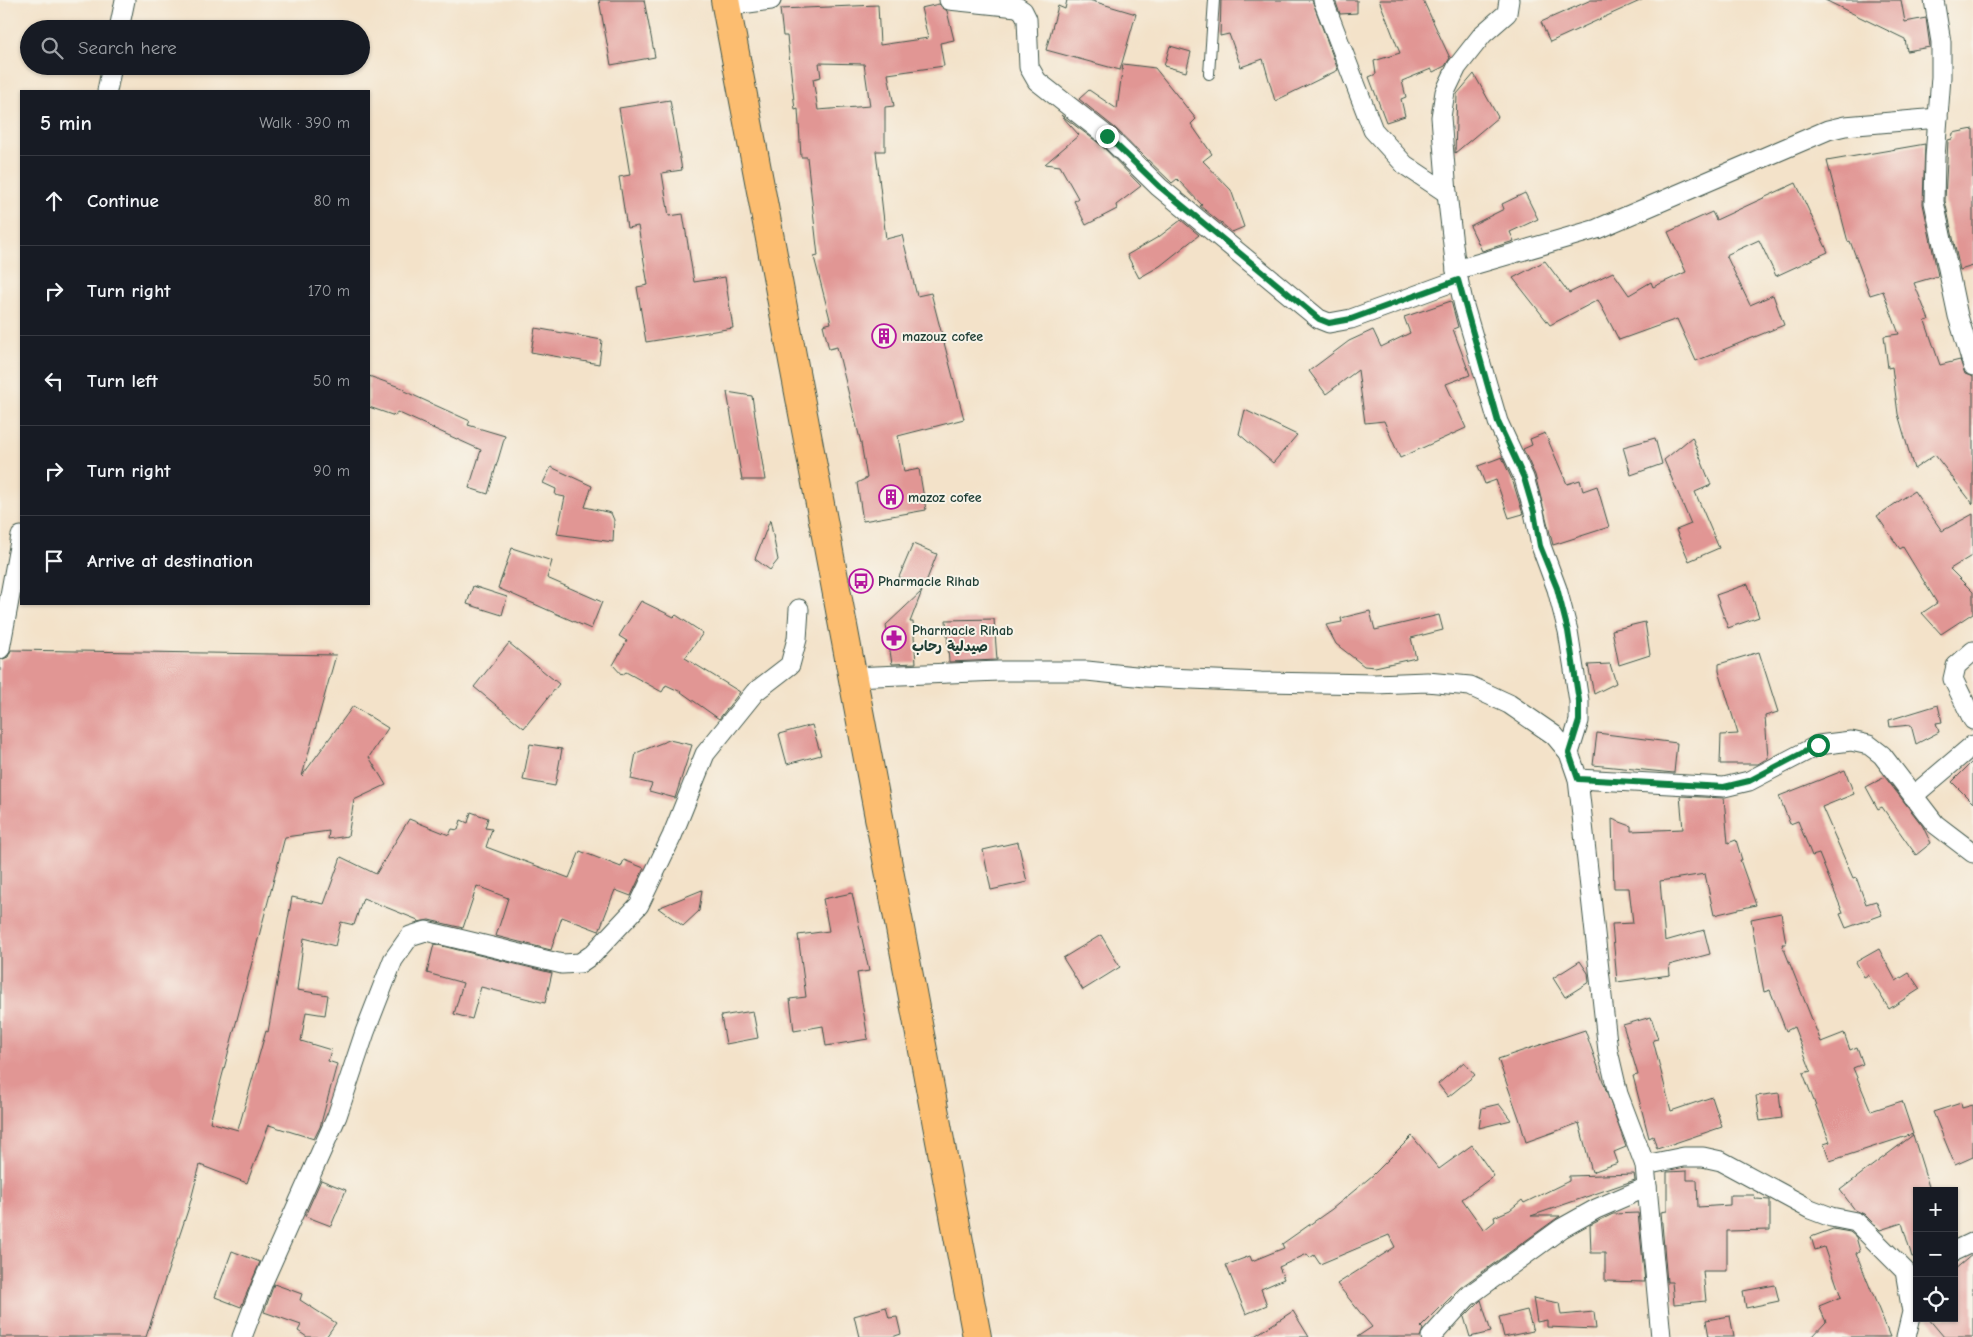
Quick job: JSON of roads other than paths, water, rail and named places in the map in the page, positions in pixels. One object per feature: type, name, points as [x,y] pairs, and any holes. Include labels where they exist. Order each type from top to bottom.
[{"type":"main road","points":[[726,3],[977,1337]]},
{"type":"street","points":[[121,20],[125,0]]},
{"type":"street","points":[[726,3],[771,0]]},
{"type":"street","points":[[949,0],[1017,8],[1023,11],[1029,26],[1030,67],[1037,80],[1107,136],[1160,187],[1319,319],[1329,323],[1351,319],[1457,275],[1606,226],[1828,130],[1845,126],[1938,118]]},
{"type":"street","points":[[1323,0],[1373,130],[1405,165],[1447,194]]},
{"type":"street","points":[[1509,0],[1507,13],[1483,34],[1457,67],[1445,92],[1441,117],[1447,194],[1457,275],[1498,422],[1524,478],[1534,512],[1540,546],[1557,588],[1568,631],[1579,708],[1579,721],[1569,753]]},
{"type":"street","points":[[1934,0],[1941,42],[1934,202],[1958,316],[1972,357]]},
{"type":"street","points":[[107,90],[110,75]]},
{"type":"street","points":[[0,649],[20,541]]},
{"type":"street","points":[[242,1337],[263,1282],[337,1116],[365,1032],[393,960],[410,936],[426,931],[562,964],[580,963],[593,954],[639,905],[672,836],[705,754],[755,692],[790,665],[797,639],[799,609]]},
{"type":"street","points":[[1973,651],[1956,666],[1953,679],[1973,720]]},
{"type":"street","points":[[852,677],[1087,670],[1145,677],[1304,684],[1427,682],[1470,686],[1509,704],[1554,735],[1569,753],[1578,779],[1608,1051],[1618,1094],[1645,1166],[1660,1337]]},
{"type":"street","points":[[1578,779],[1724,787],[1749,781],[1818,745],[1851,741],[1869,745],[1882,754],[1935,824],[1973,853]]},
{"type":"street","points":[[1913,796],[1973,745]]},
{"type":"street","points":[[1645,1166],[1684,1157],[1703,1157],[1721,1162],[1810,1209],[1831,1217],[1856,1222],[1911,1269],[1912,1312],[1907,1336]]},
{"type":"street","points":[[1431,1337],[1467,1296],[1562,1228],[1596,1209],[1647,1188]]},
{"type":"street","points":[[1958,1249],[1973,1242]]},
{"type":"lane","points":[[1209,74],[1214,0]]},
{"type":"place","name":"mazouz cofee","points":[[884,336]]},
{"type":"place","name":"mazoz cofee","points":[[891,497]]},
{"type":"place","name":"Pharmacie Rihab","points":[[861,581]]},
{"type":"place","name":"Pharmacie Rihab صيدلية رحاب","points":[[894,638]]}]
